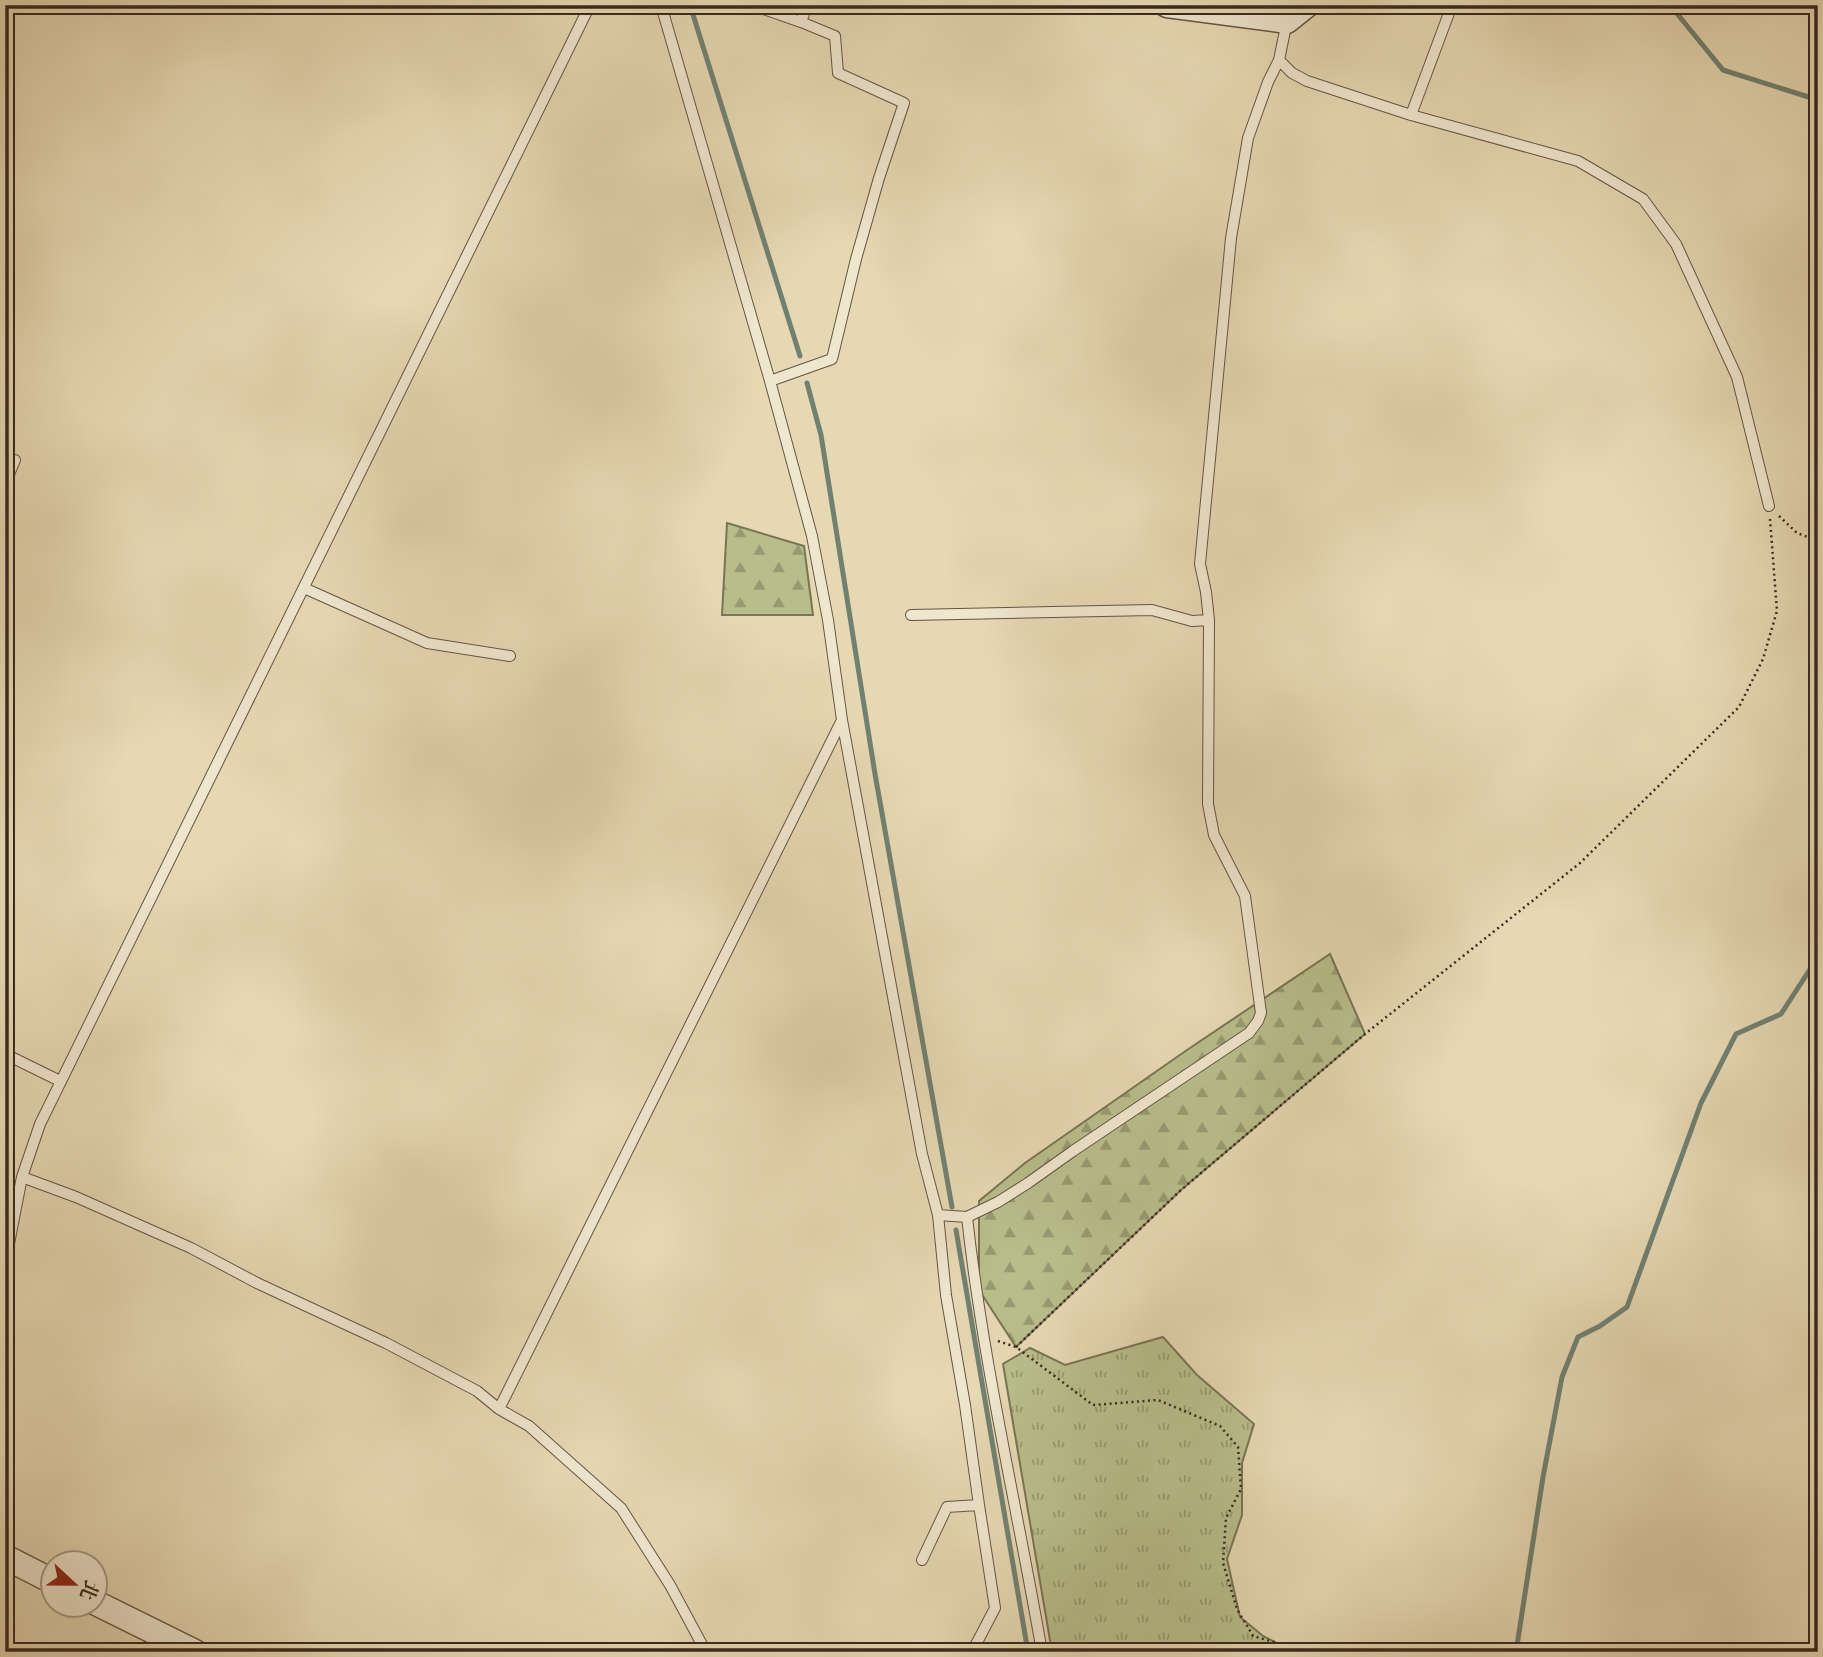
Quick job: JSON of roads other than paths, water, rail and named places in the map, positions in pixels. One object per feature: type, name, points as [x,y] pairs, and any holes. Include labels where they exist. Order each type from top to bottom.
[{"type":"street","points":[[1167,5],[1287,20],[1307,5]]},
{"type":"street","points":[[5,1557],[38,1574]]},
{"type":"street","points":[[108,1609],[195,1652]]},
{"type":"lane","points":[[5,1264],[22,1177],[40,1124],[590,5]]},
{"type":"lane","points":[[661,5],[770,381],[812,536],[828,620],[842,719],[922,1154],[938,1214],[946,1295],[995,1608],[972,1652]]},
{"type":"lane","points":[[752,5],[835,36],[838,73],[904,103],[856,259],[832,359],[770,381]]},
{"type":"lane","points":[[801,22],[807,5]]},
{"type":"lane","points":[[1411,115],[1452,5]]},
{"type":"lane","points":[[938,1214],[967,1217],[1028,1184],[1073,1150],[1249,1033],[1261,1013],[1245,896],[1214,835],[1208,804],[1209,620],[1200,564],[1231,238],[1248,138],[1279,60],[1287,20]]},
{"type":"lane","points":[[1279,60],[1292,73],[1307,82],[1411,115],[1578,161],[1643,199],[1676,244],[1737,377],[1769,506]]},
{"type":"lane","points":[[5,484],[15,460]]},
{"type":"lane","points":[[304,588],[427,643],[510,656]]},
{"type":"lane","points":[[911,614],[1152,610],[1192,621],[1209,620]]},
{"type":"lane","points":[[499,1409],[842,719]]},
{"type":"lane","points":[[5,1054],[60,1081]]},
{"type":"lane","points":[[22,1177],[76,1196],[191,1248],[257,1283],[386,1343],[477,1391],[499,1409],[529,1426],[621,1508],[670,1585],[706,1652]]},
{"type":"lane","points":[[967,1217],[973,1271],[1000,1431],[1042,1652]]},
{"type":"lane","points":[[922,1560],[947,1507],[979,1505]]},
{"type":"waterway","points":[[690,5],[800,356]]},
{"type":"waterway","points":[[1670,5],[1723,70],[1818,100]]},
{"type":"waterway","points":[[807,383],[821,435],[875,774],[952,1207]]},
{"type":"waterway","points":[[1516,1652],[1543,1477],[1562,1377],[1578,1337],[1600,1326],[1627,1307],[1701,1103],[1736,1034],[1781,1014],[1818,957]]},
{"type":"waterway","points":[[956,1230],[1028,1652]]}]
